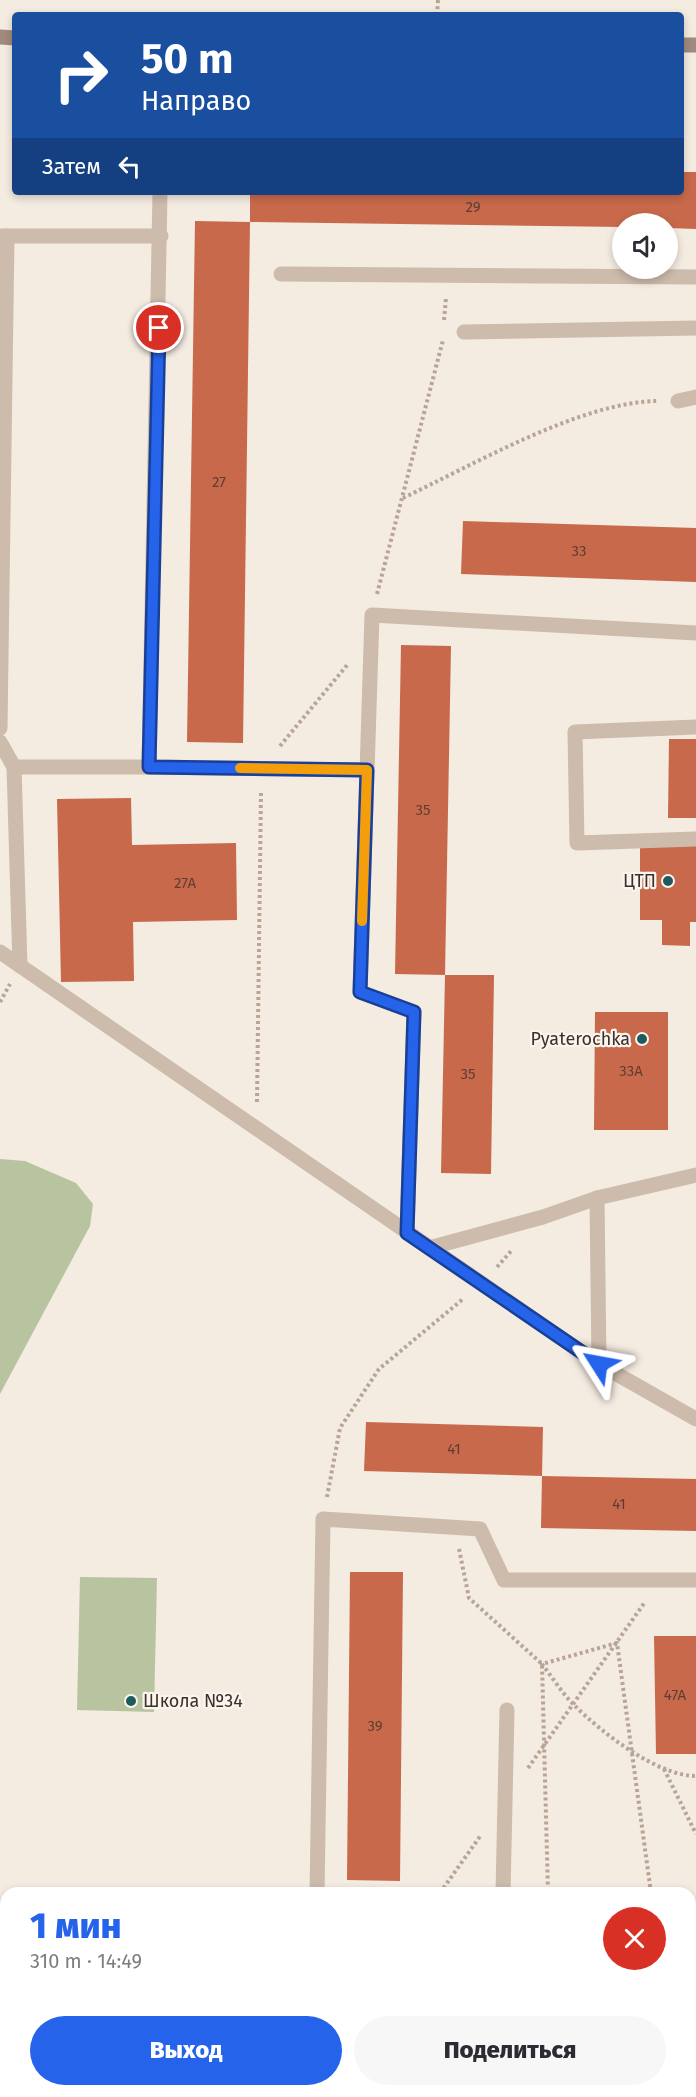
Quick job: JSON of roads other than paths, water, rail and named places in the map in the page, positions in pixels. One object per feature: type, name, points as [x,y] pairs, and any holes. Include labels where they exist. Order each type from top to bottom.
[{"type":"lane","points":[[149,767],[160,195]]},
{"type":"lane","points":[[0,728],[3,236],[161,236]]},
{"type":"lane","points":[[281,274],[696,277]]},
{"type":"lane","points":[[464,333],[696,328]]},
{"type":"lane","points":[[678,401],[696,397]]},
{"type":"lane","points":[[407,1233],[414,1012],[360,992],[372,615],[696,633]]},
{"type":"lane","points":[[696,727],[575,732],[577,843],[696,839]]},
{"type":"lane","points":[[0,742],[14,767],[20,966]]},
{"type":"lane","points":[[14,767],[367,770]]},
{"type":"lane","points":[[0,952],[599,1364],[696,1419]]},
{"type":"lane","points":[[429,1248],[543,1217],[597,1198],[696,1175]]},
{"type":"lane","points":[[597,1198],[599,1364]]},
{"type":"lane","points":[[317,1887],[323,1519],[480,1529],[504,1580],[696,1580]]},
{"type":"lane","points":[[503,1887],[507,1710]]},
{"type":"place","name":"ЦТП","points":[[668,881]]},
{"type":"place","name":"Pyaterochka","points":[[642,1039]]},
{"type":"place","name":"Школа №34","points":[[131,1701]]}]
